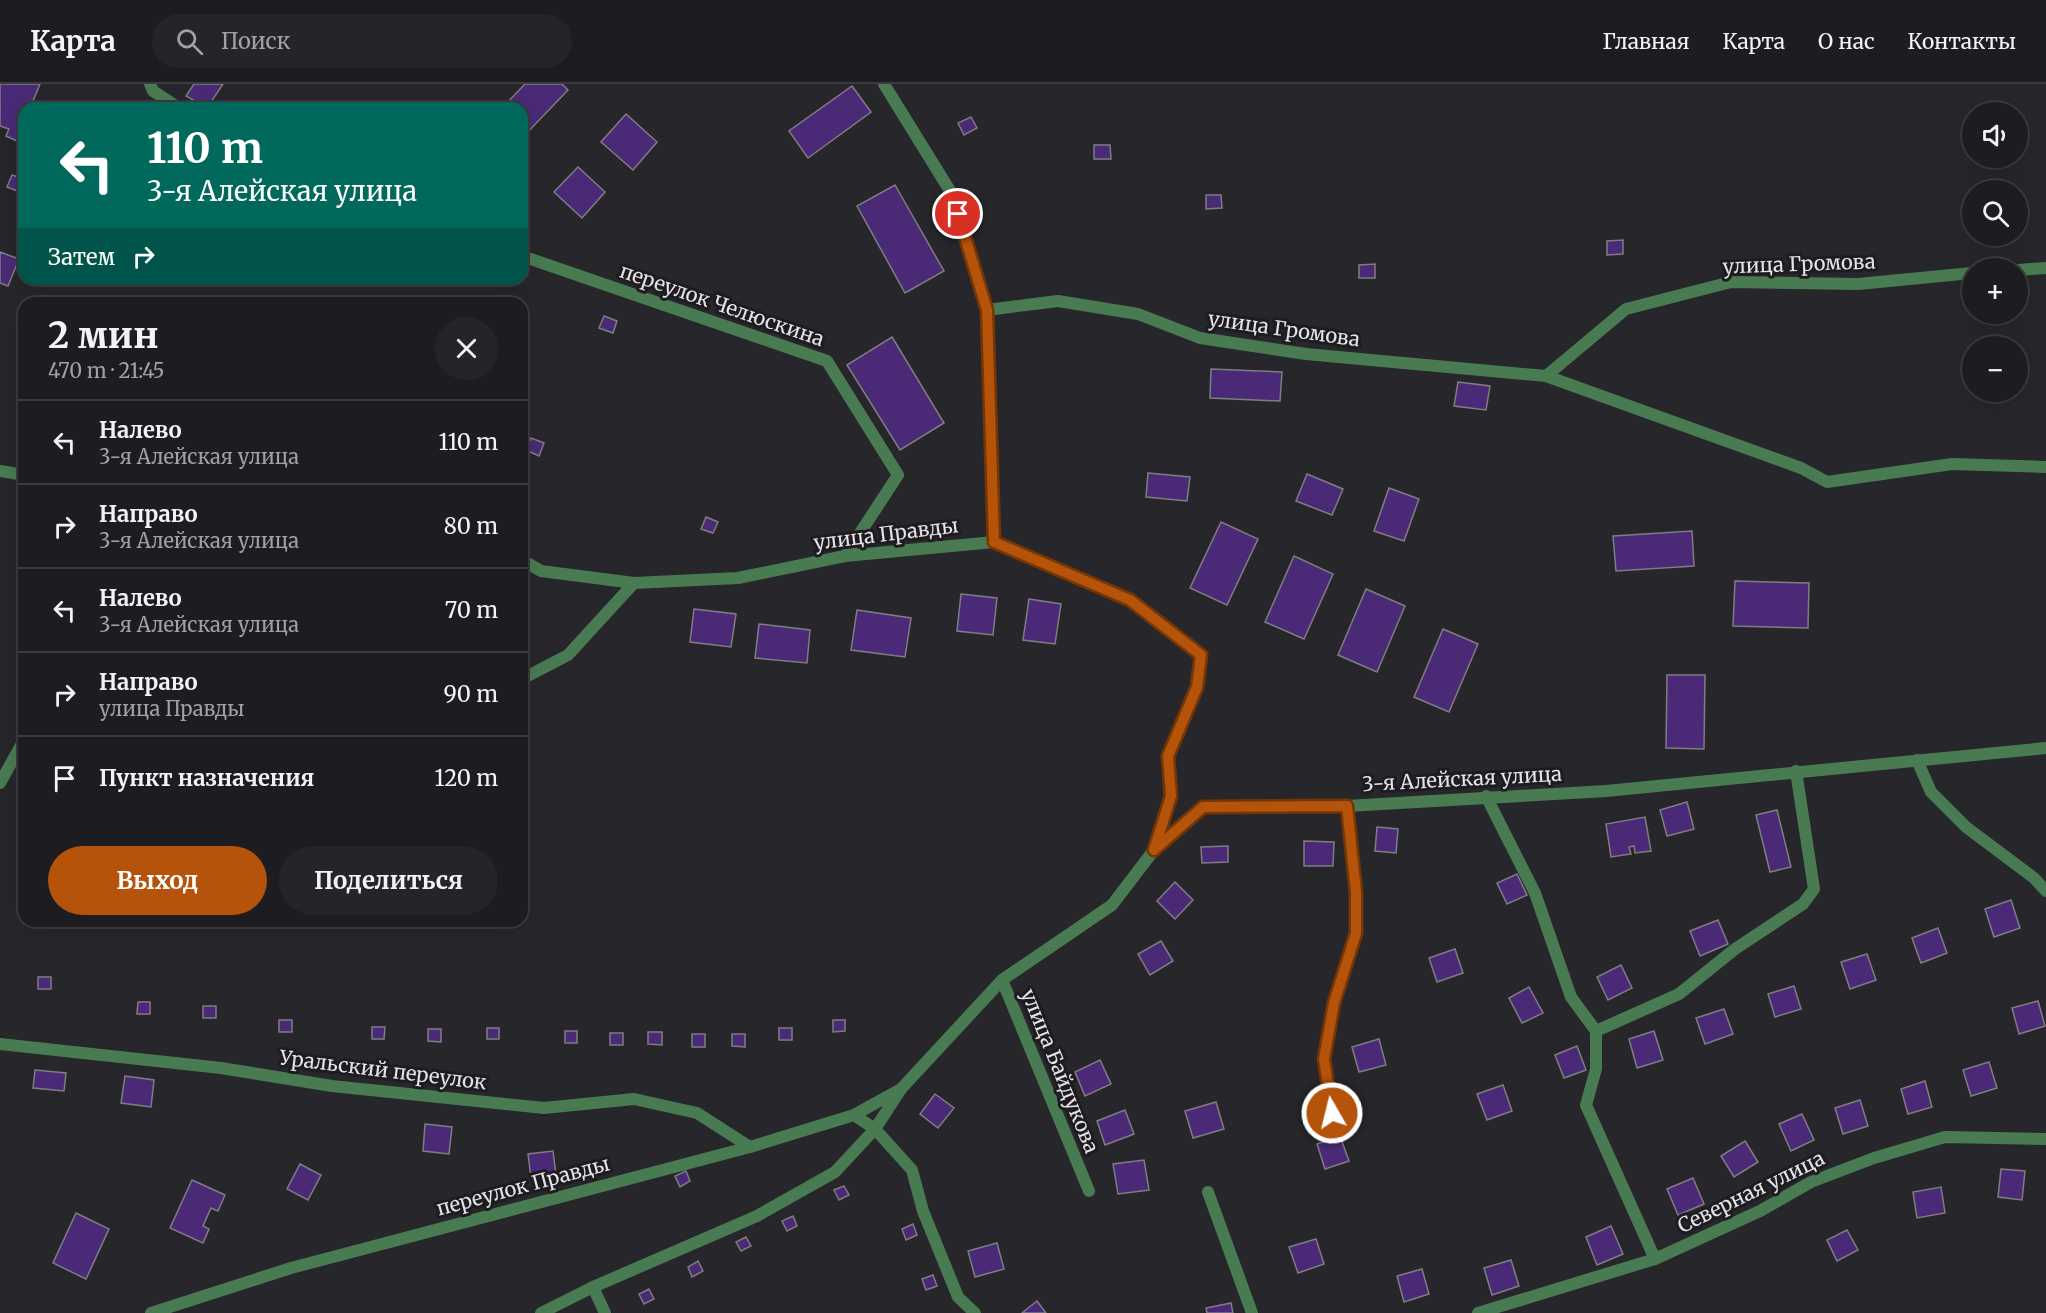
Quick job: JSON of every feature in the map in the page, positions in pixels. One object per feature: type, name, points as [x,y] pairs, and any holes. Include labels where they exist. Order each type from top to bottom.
[{"type":"street","points":[[150,84],[153,91],[170,102]]},
{"type":"street","points":[[884,84],[952,194],[987,310],[994,542],[1130,600],[1201,655],[1197,687],[1168,756],[1171,796],[1154,850],[1112,905],[1002,981]]},
{"type":"street","name":"переулок Челюскина","points":[[528,258],[827,362],[898,475],[844,556]]},
{"type":"street","points":[[2028,269],[2046,268]]},
{"type":"street","name":"улица Громова","points":[[1546,376],[1626,309],[1731,282],[1858,284],[1962,274]]},
{"type":"street","name":"улица Громова","points":[[987,310],[1058,300],[1138,314],[1200,338],[1306,354],[1546,376],[1802,468],[1827,482],[1952,464],[2046,466]]},
{"type":"street","points":[[0,471],[18,474]]},
{"type":"street","name":"улица Правды","points":[[528,563],[541,571],[634,583],[738,578],[844,556],[994,542]]},
{"type":"street","points":[[528,676],[568,655],[634,583]]},
{"type":"street","points":[[1596,1032],[1679,994],[1735,949],[1803,904],[1814,889],[1796,771],[2046,748]]},
{"type":"street","points":[[0,783],[18,751]]},
{"type":"street","points":[[1917,760],[1931,792],[1966,827],[2034,878],[2046,891]]},
{"type":"street","name":"3-я Алейская улица","points":[[1154,850],[1203,807],[1347,806],[1485,796],[1606,791],[1796,771]]},
{"type":"street","points":[[1485,796],[1535,893],[1571,997],[1596,1032],[1596,1068],[1587,1105],[1655,1259]]},
{"type":"street","points":[[1332,1113],[1324,1059],[1334,1003],[1356,933],[1356,892],[1347,806]]},
{"type":"street","name":"улица Байдукова","points":[[541,1313],[593,1287],[777,1205],[835,1172],[875,1129],[901,1089],[1002,981],[1089,1191]]},
{"type":"street","name":"Уральский переулок","points":[[0,1044],[221,1068],[332,1086],[544,1108],[634,1100],[697,1113],[750,1148]]},
{"type":"street","name":"переулок Правды","points":[[151,1313],[291,1268],[750,1148],[854,1114],[901,1089]]},
{"type":"street","points":[[854,1114],[875,1129],[912,1170],[923,1211],[958,1297],[975,1313]]},
{"type":"street","name":"Северная улица","points":[[1478,1313],[1655,1259],[1760,1211],[1811,1182],[1874,1158],[1945,1137],[2046,1139]]},
{"type":"street","points":[[1208,1191],[1252,1313]]},
{"type":"street","points":[[593,1287],[605,1313]]},
{"type":"building","points":[[0,84],[40,84],[32,102],[18,102],[18,141],[6,136],[9,129],[0,126]]},
{"type":"building","points":[[194,84],[223,84],[211,102],[196,102],[186,96]]},
{"type":"building","points":[[525,84],[562,84],[568,90],[528,132],[528,102],[508,102]]},
{"type":"building","points":[[852,86],[871,112],[808,158],[789,131]]},
{"type":"building","points":[[626,114],[657,142],[633,170],[601,142]]},
{"type":"building","points":[[971,117],[977,128],[964,135],[958,123]]},
{"type":"building","points":[[1094,145],[1110,145],[1111,159],[1094,159]]},
{"type":"building","points":[[578,167],[605,192],[582,218],[554,192]]},
{"type":"building","points":[[12,175],[18,177],[18,191],[7,187]]},
{"type":"building","points":[[895,185],[944,271],[905,293],[857,206]]},
{"type":"building","points":[[1206,195],[1221,195],[1222,208],[1206,209]]},
{"type":"building","points":[[1623,240],[1623,254],[1607,255],[1607,241]]},
{"type":"building","points":[[0,252],[18,259],[18,261],[8,286],[0,283]]},
{"type":"building","points":[[1375,264],[1375,278],[1359,278],[1359,265]]},
{"type":"building","points":[[604,316],[617,321],[613,333],[599,328]]},
{"type":"building","points":[[892,337],[944,423],[900,450],[847,365]]},
{"type":"building","points":[[1211,369],[1282,372],[1280,401],[1210,398]]},
{"type":"building","points":[[1458,382],[1490,386],[1486,410],[1454,406]]},
{"type":"building","points":[[531,438],[544,443],[539,456],[528,451]]},
{"type":"building","points":[[1148,473],[1190,477],[1187,501],[1146,497]]},
{"type":"building","points":[[1307,474],[1343,489],[1332,515],[1296,501]]},
{"type":"building","points":[[1389,488],[1419,499],[1404,541],[1374,531]]},
{"type":"building","points":[[706,517],[718,522],[713,533],[701,529]]},
{"type":"building","points":[[1221,522],[1258,539],[1227,605],[1190,588]]},
{"type":"building","points":[[1692,531],[1694,566],[1616,571],[1613,536]]},
{"type":"building","points":[[1294,556],[1333,574],[1304,639],[1265,622]]},
{"type":"building","points":[[1735,581],[1809,583],[1808,628],[1733,626]]},
{"type":"building","points":[[1366,589],[1405,606],[1377,672],[1338,655]]},
{"type":"building","points":[[961,594],[997,598],[993,635],[957,631]]},
{"type":"building","points":[[1029,599],[1061,604],[1055,644],[1023,640]]},
{"type":"building","points":[[694,609],[736,614],[731,647],[690,642]]},
{"type":"building","points":[[857,610],[911,618],[905,657],[851,650]]},
{"type":"building","points":[[759,624],[810,630],[807,663],[755,658]]},
{"type":"building","points":[[1443,629],[1478,644],[1449,712],[1414,697]]},
{"type":"building","points":[[1667,675],[1705,675],[1704,749],[1666,748]]},
{"type":"building","points":[[1687,802],[1694,829],[1667,836],[1660,810]]},
{"type":"building","points":[[1777,810],[1791,867],[1770,872],[1756,815]]},
{"type":"building","points":[[1645,817],[1651,851],[1635,853],[1634,846],[1629,847],[1631,854],[1611,857],[1606,824]]},
{"type":"building","points":[[1377,827],[1398,829],[1396,853],[1375,851]]},
{"type":"building","points":[[1304,841],[1334,842],[1333,866],[1304,866]]},
{"type":"building","points":[[1228,846],[1228,862],[1202,863],[1201,847]]},
{"type":"building","points":[[1517,874],[1527,895],[1507,904],[1497,883]]},
{"type":"building","points":[[1175,882],[1193,900],[1175,919],[1157,901]]},
{"type":"building","points":[[2011,900],[2020,928],[1994,937],[1985,909]]},
{"type":"building","points":[[1718,920],[1728,944],[1700,956],[1690,931]]},
{"type":"building","points":[[1938,928],[1947,953],[1921,963],[1912,938]]},
{"type":"building","points":[[1161,941],[1173,961],[1150,975],[1138,954]]},
{"type":"building","points":[[1455,949],[1463,973],[1437,982],[1429,958]]},
{"type":"building","points":[[1867,954],[1876,980],[1850,989],[1841,962]]},
{"type":"building","points":[[1621,965],[1632,988],[1608,1000],[1597,977]]},
{"type":"building","points":[[38,977],[51,977],[51,989],[38,989]]},
{"type":"building","points":[[1794,986],[1801,1009],[1775,1017],[1768,994]]},
{"type":"building","points":[[1529,987],[1543,1013],[1522,1023],[1509,998]]},
{"type":"building","points":[[2038,1001],[2045,1026],[2019,1034],[2012,1008]]},
{"type":"building","points":[[138,1002],[150,1002],[150,1014],[137,1014]]},
{"type":"building","points":[[203,1006],[216,1006],[216,1018],[203,1018]]},
{"type":"building","points":[[1724,1009],[1733,1034],[1705,1044],[1696,1018]]},
{"type":"building","points":[[279,1020],[292,1020],[292,1032],[279,1032]]},
{"type":"building","points":[[833,1020],[845,1020],[845,1031],[833,1032]]},
{"type":"building","points":[[372,1027],[385,1027],[384,1039],[372,1039]]},
{"type":"building","points":[[487,1028],[499,1028],[499,1039],[487,1039]]},
{"type":"building","points":[[779,1028],[792,1028],[792,1040],[779,1040]]},
{"type":"building","points":[[428,1029],[441,1029],[441,1042],[428,1041]]},
{"type":"building","points":[[565,1031],[577,1031],[577,1043],[565,1043]]},
{"type":"building","points":[[1654,1031],[1663,1060],[1637,1068],[1629,1039]]},
{"type":"building","points":[[648,1032],[662,1032],[662,1045],[648,1044]]},
{"type":"building","points":[[610,1033],[623,1033],[623,1045],[610,1045]]},
{"type":"building","points":[[692,1034],[705,1034],[705,1047],[692,1047]]},
{"type":"building","points":[[732,1034],[745,1034],[745,1047],[732,1046]]},
{"type":"building","points":[[1379,1039],[1386,1065],[1359,1072],[1352,1047]]},
{"type":"building","points":[[1577,1046],[1586,1070],[1564,1078],[1555,1055]]},
{"type":"building","points":[[1100,1060],[1111,1084],[1085,1096],[1075,1072]]},
{"type":"building","points":[[1989,1062],[1997,1088],[1971,1096],[1963,1070]]},
{"type":"building","points":[[35,1070],[66,1073],[64,1091],[33,1088]]},
{"type":"building","points":[[125,1076],[154,1080],[151,1107],[121,1103]]},
{"type":"building","points":[[1925,1081],[1932,1107],[1908,1114],[1901,1089]]},
{"type":"building","points":[[1503,1085],[1512,1111],[1487,1120],[1477,1094]]},
{"type":"building","points":[[935,1094],[954,1108],[938,1128],[920,1114]]},
{"type":"building","points":[[1860,1100],[1868,1126],[1843,1134],[1835,1108]]},
{"type":"building","points":[[1216,1102],[1224,1129],[1193,1138],[1185,1111]]},
{"type":"building","points":[[1125,1110],[1134,1134],[1105,1145],[1097,1121]]},
{"type":"building","points":[[1802,1114],[1814,1140],[1791,1151],[1779,1124]]},
{"type":"building","points":[[425,1124],[452,1127],[449,1154],[423,1151]]},
{"type":"building","points":[[1340,1136],[1349,1161],[1325,1169],[1317,1144]]},
{"type":"building","points":[[1745,1141],[1758,1162],[1734,1177],[1721,1156]]},
{"type":"building","points":[[553,1151],[556,1175],[531,1178],[528,1154]]},
{"type":"building","points":[[1144,1160],[1149,1190],[1118,1194],[1113,1164]]},
{"type":"building","points":[[300,1164],[321,1175],[308,1200],[287,1189]]},
{"type":"building","points":[[2001,1169],[2025,1171],[2022,1200],[1998,1197]]},
{"type":"building","points":[[686,1171],[690,1181],[680,1187],[675,1176]]},
{"type":"building","points":[[1693,1178],[1704,1204],[1678,1215],[1667,1189]]},
{"type":"building","points":[[192,1180],[225,1195],[218,1211],[211,1208],[203,1226],[209,1229],[203,1243],[170,1228]]},
{"type":"building","points":[[844,1186],[849,1195],[839,1200],[834,1190]]},
{"type":"building","points":[[1941,1187],[1945,1213],[1917,1218],[1913,1192]]},
{"type":"building","points":[[76,1213],[109,1229],[86,1279],[53,1263]]},
{"type":"building","points":[[793,1216],[797,1226],[787,1231],[782,1221]]},
{"type":"building","points":[[913,1224],[917,1235],[906,1240],[902,1229]]},
{"type":"building","points":[[1611,1226],[1623,1254],[1597,1265],[1586,1237]]},
{"type":"building","points":[[1847,1230],[1858,1250],[1837,1261],[1827,1240]]},
{"type":"building","points":[[746,1237],[751,1246],[741,1251],[736,1242]]},
{"type":"building","points":[[1316,1239],[1324,1264],[1298,1273],[1289,1247]]},
{"type":"building","points":[[997,1243],[1004,1269],[975,1277],[968,1251]]},
{"type":"building","points":[[1511,1260],[1519,1286],[1492,1295],[1484,1268]]},
{"type":"building","points":[[698,1261],[703,1271],[692,1277],[688,1267]]},
{"type":"building","points":[[1422,1269],[1429,1294],[1404,1302],[1397,1276]]},
{"type":"building","points":[[933,1275],[937,1286],[926,1290],[922,1279]]},
{"type":"building","points":[[649,1289],[654,1299],[644,1304],[639,1294]]},
{"type":"building","points":[[1037,1301],[1046,1313],[1022,1313]]},
{"type":"building","points":[[1231,1303],[1233,1313],[1207,1313],[1206,1308]]},
{"type":"route","points":[[958,214],[987,310],[994,542],[1130,600],[1201,655],[1197,687],[1168,756],[1171,796],[1154,850],[1203,807],[1347,806],[1356,892],[1356,933],[1334,1003],[1324,1059],[1332,1113]]}]
